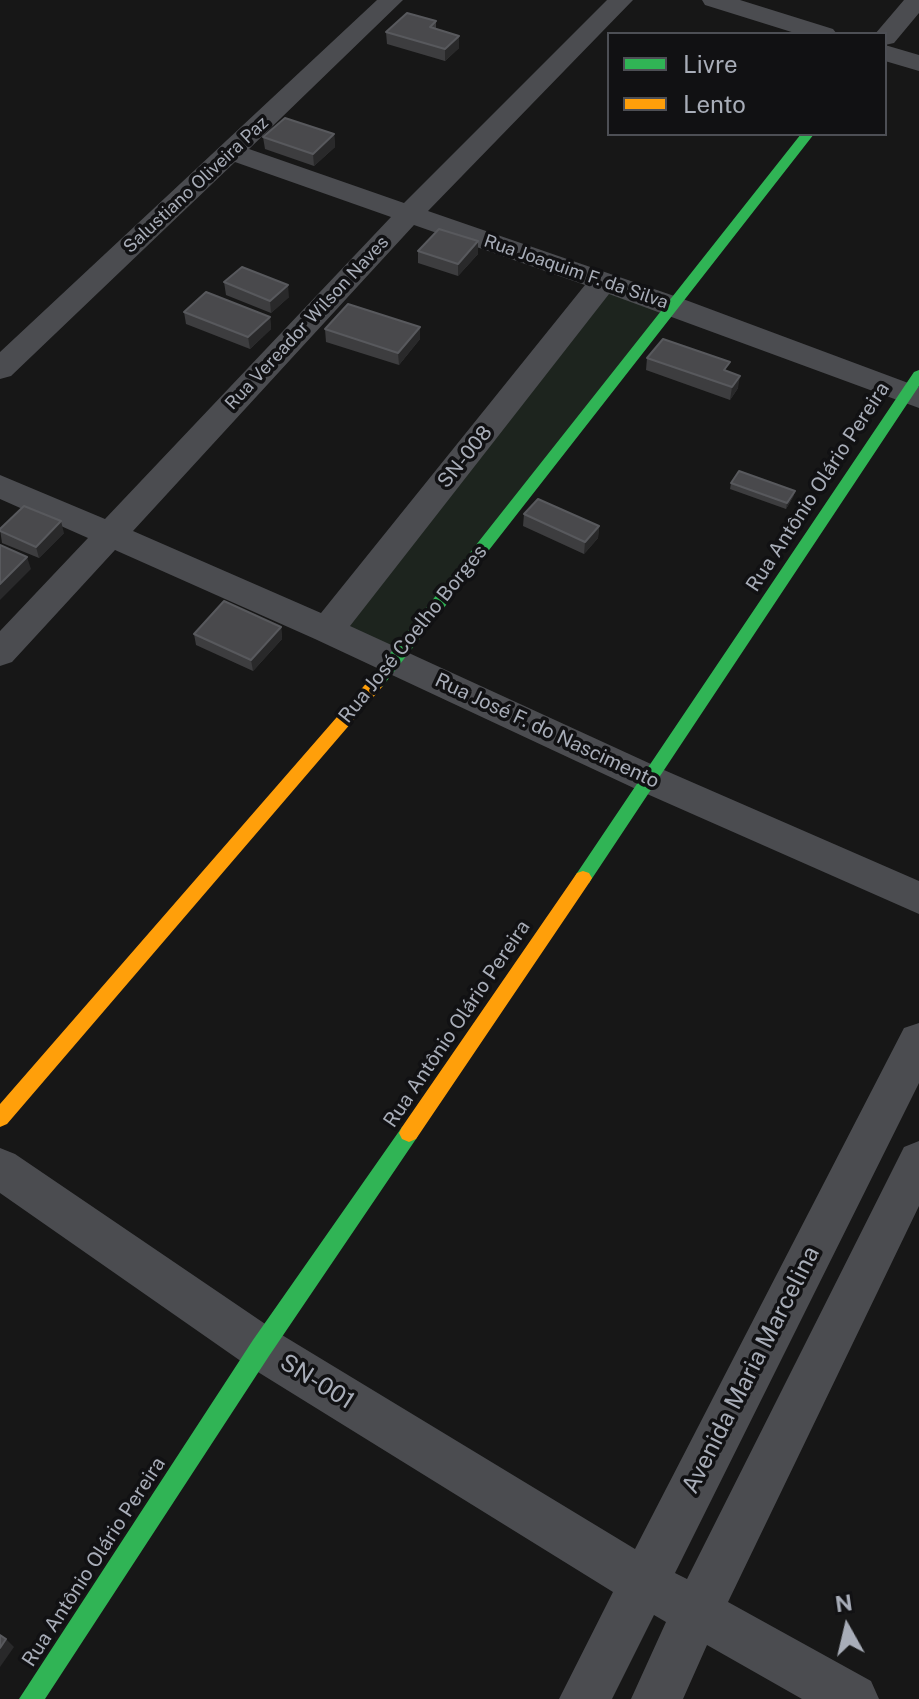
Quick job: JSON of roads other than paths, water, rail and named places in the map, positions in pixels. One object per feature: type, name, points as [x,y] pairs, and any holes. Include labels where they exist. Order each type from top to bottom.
[{"type":"street","name":"Salustiano Oliveira Paz","points":[[0,369],[391,0]]},
{"type":"street","name":"Rua Vereador Wilson Naves","points":[[0,653],[409,214],[621,0]]},
{"type":"street","points":[[714,0],[818,32]]},
{"type":"street","points":[[887,36],[917,0]]},
{"type":"street","points":[[887,54],[919,63]]},
{"type":"street","name":"Rua José Coelho Borges","points":[[0,1118],[395,661],[806,136]]},
{"type":"street","name":"Rua Joaquim F. da Silva","points":[[231,152],[915,389]]},
{"type":"street","name":"SN-008","points":[[327,630],[602,283]]},
{"type":"street","name":"Rua Antônio Olário Pereira","points":[[31,1699],[261,1348],[915,389]]},
{"type":"street","name":"Rua José F. do Nascimento","points":[[0,486],[919,898]]},
{"type":"street","name":"Avenida Maria Marcelina","points":[[585,1699],[919,1041]]},
{"type":"street","points":[[657,1699],[696,1613],[919,1161]]},
{"type":"street","name":"SN-001","points":[[0,1168],[261,1348],[643,1582],[853,1699]]}]
